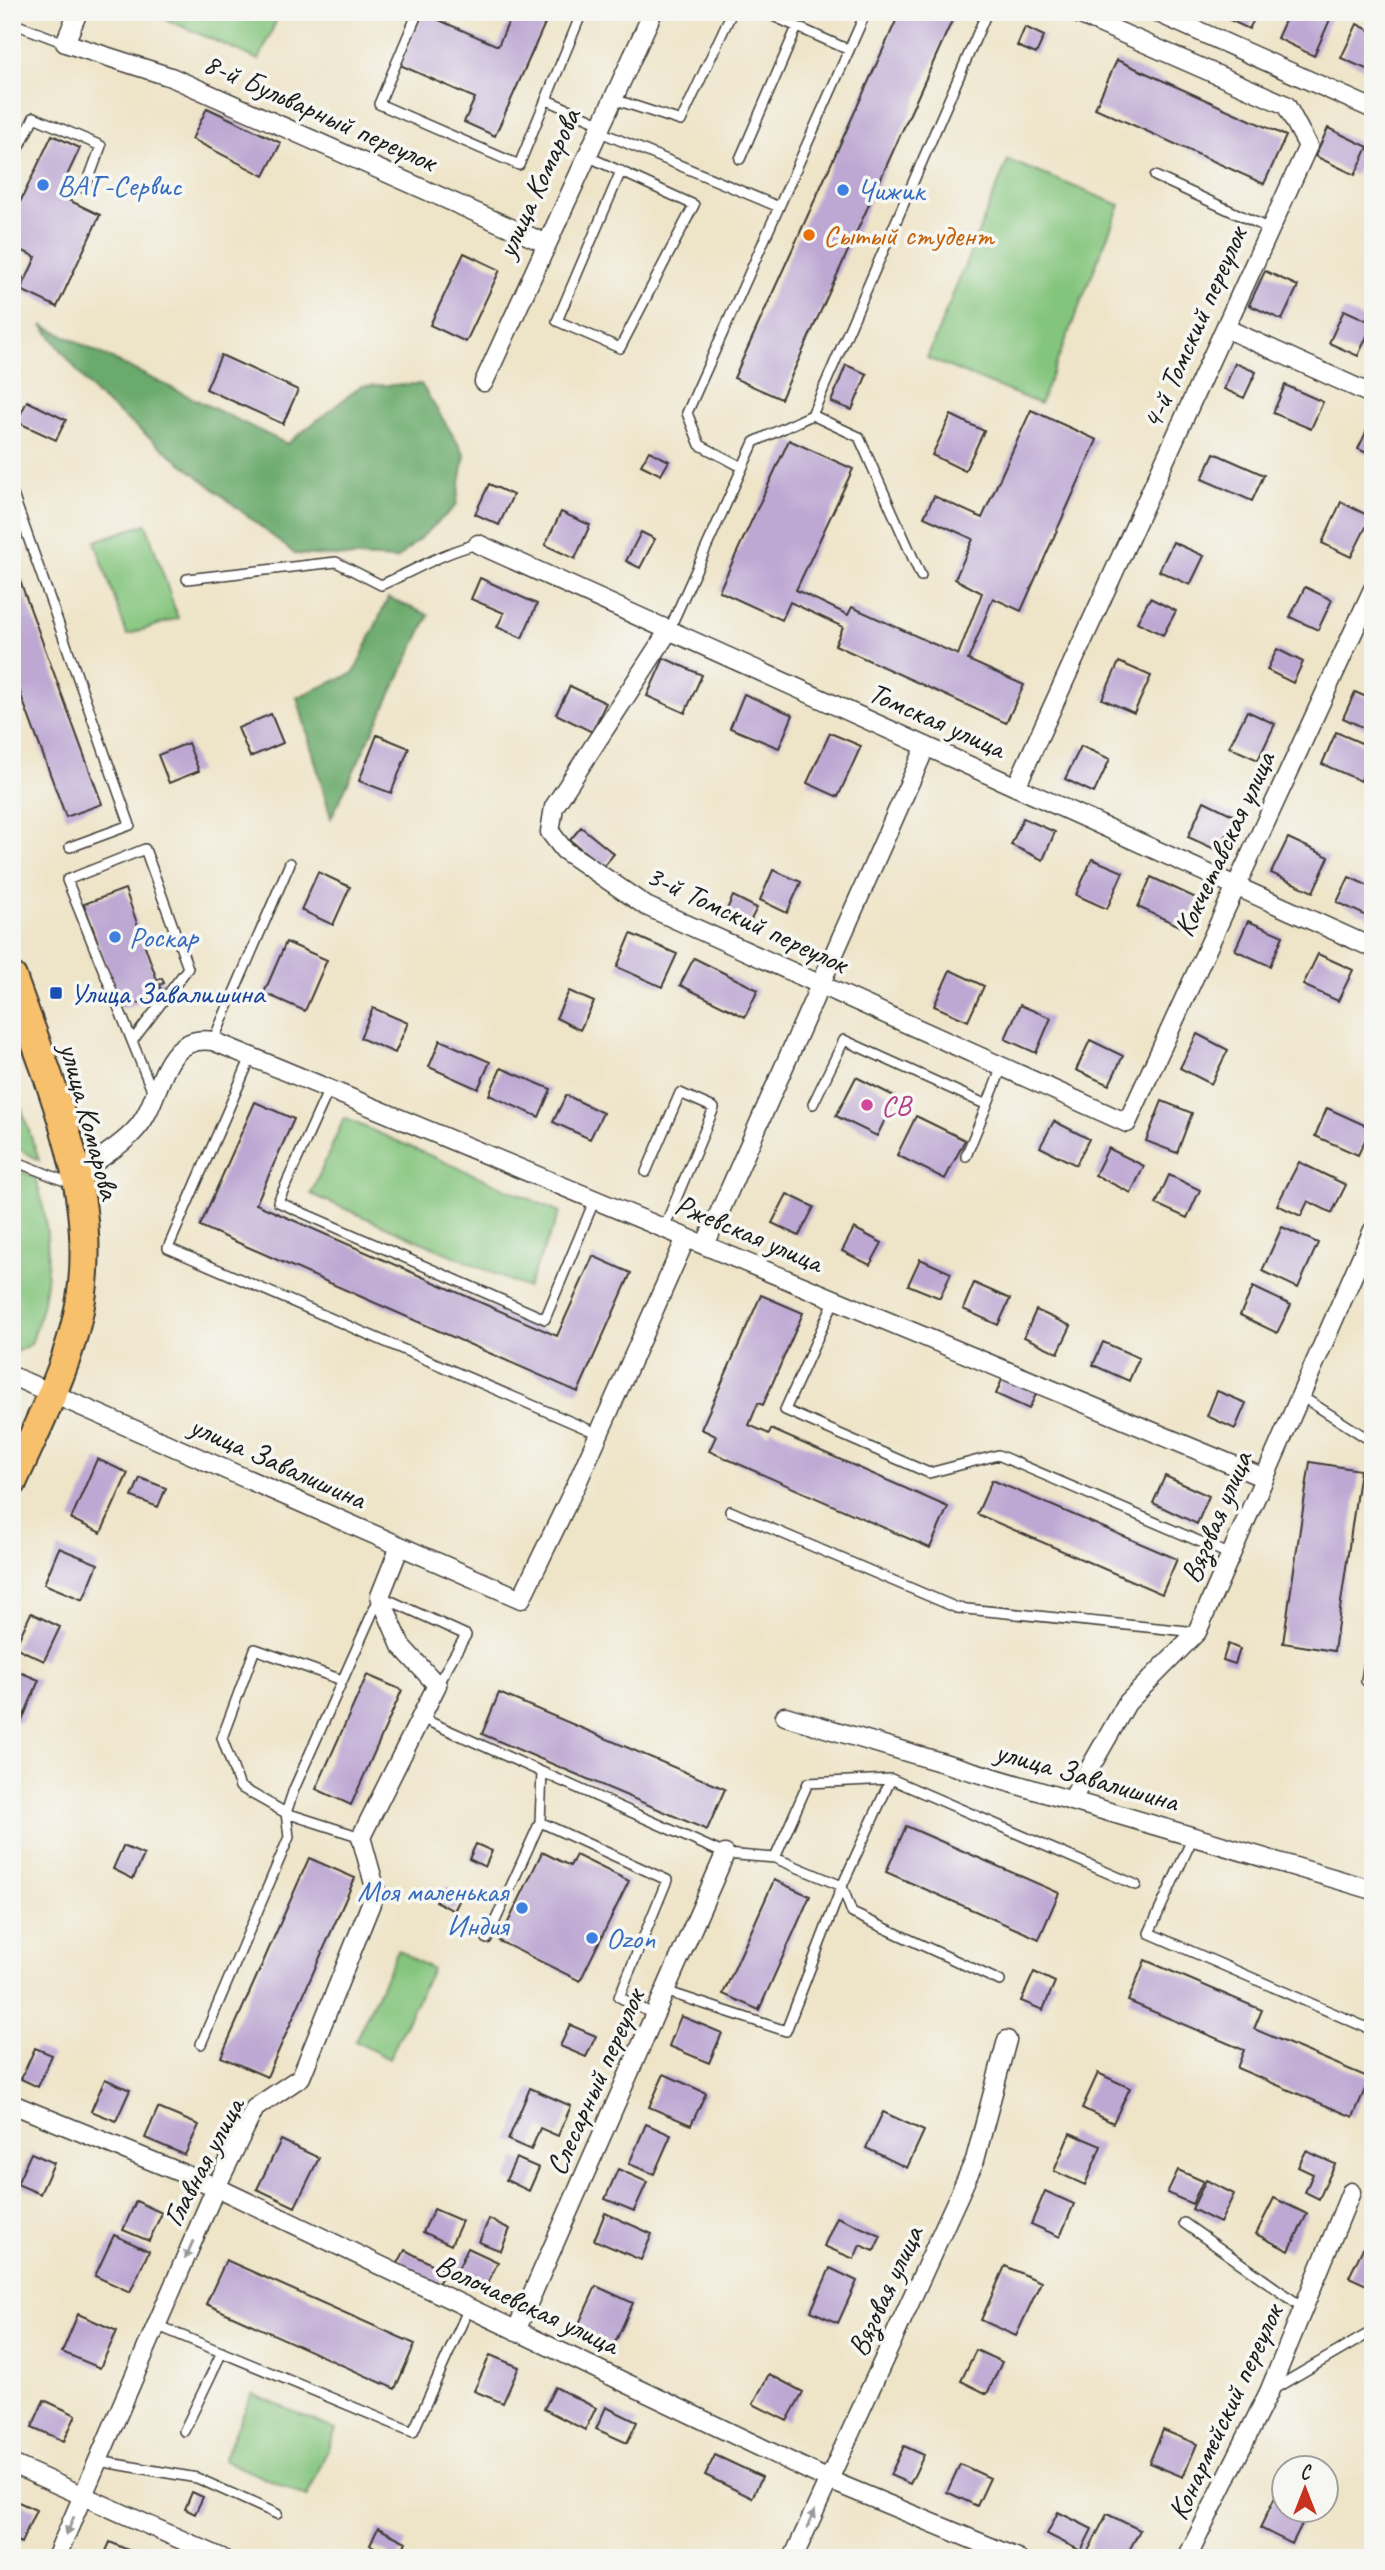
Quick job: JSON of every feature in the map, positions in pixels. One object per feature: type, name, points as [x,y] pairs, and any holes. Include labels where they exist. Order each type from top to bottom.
[{"type":"main road","name":"улица Комарова","points":[[12,977],[47,1075],[78,1181],[85,1241],[83,1285],[72,1336],[12,1483]]},
{"type":"street","points":[[65,43],[78,12]]},
{"type":"street","name":"улица Комарова","points":[[484,382],[653,12]]},
{"type":"street","name":"4-й Томский переулок","points":[[1016,787],[1308,146],[1286,105],[1074,12]]},
{"type":"street","points":[[1156,12],[1373,109]]},
{"type":"street","name":"8-й Бульварный переулок","points":[[65,43],[171,76],[547,244]]},
{"type":"street","points":[[1225,328],[1373,395]]},
{"type":"street","name":"Томская улица","points":[[478,544],[1373,948]]},
{"type":"street","name":"Кокчетавская улица","points":[[1127,1123],[1373,589]]},
{"type":"street","name":"3-й Томский переулок","points":[[669,630],[554,807],[550,832],[564,850],[646,906],[1127,1123]]},
{"type":"street","points":[[705,1245],[926,746]]},
{"type":"street","points":[[78,1181],[138,1127],[153,1094],[182,1046],[198,1038],[214,1041]]},
{"type":"street","name":"Ржевская улица","points":[[214,1041],[1262,1477]]},
{"type":"street","name":"Вязовая улица","points":[[1071,1801],[1128,1703],[1197,1632],[1262,1477],[1373,1230]]},
{"type":"street","points":[[599,1434],[686,1238]]},
{"type":"street","name":"улица Завалишина","points":[[12,1376],[521,1599],[599,1434]]},
{"type":"street","points":[[361,1837],[437,1685],[401,1646],[380,1596],[400,1546]]},
{"type":"street","name":"улица Завалишина","points":[[785,1716],[1373,1890]]},
{"type":"street","name":"Главная улица","points":[[56,2558],[216,2187],[255,2108],[301,2077],[376,1891],[361,1837]]},
{"type":"street","name":"Слесарный переулок","points":[[516,2331],[725,1854]]},
{"type":"street","name":"Вязовая улица","points":[[793,2558],[975,2160],[1007,2040]]},
{"type":"street","name":"Волочаевская улица","points":[[12,2104],[216,2187],[468,2310],[610,2373],[829,2480],[1017,2558]]},
{"type":"street","name":"Конармейский переулок","points":[[1187,2558],[1269,2392],[1313,2290],[1350,2192]]},
{"type":"street","points":[[12,2464],[222,2558]]},
{"type":"lane","points":[[418,12],[379,104],[519,164],[582,12]]},
{"type":"lane","points":[[613,99],[681,121],[732,12]]},
{"type":"lane","points":[[764,12],[849,50]]},
{"type":"lane","points":[[742,467],[700,445],[687,413],[866,12]]},
{"type":"lane","points":[[920,576],[859,437],[812,415],[987,12]]},
{"type":"lane","points":[[12,23],[65,43]]},
{"type":"lane","points":[[740,159],[797,27]]},
{"type":"lane","points":[[547,100],[600,127],[779,207]]},
{"type":"lane","points":[[12,162],[34,117],[101,146],[85,189]]},
{"type":"lane","points":[[587,156],[621,171],[694,205],[620,348],[557,321],[621,171]]},
{"type":"lane","points":[[1155,177],[1270,229]]},
{"type":"lane","name":"3-й Томский переулок","points":[[669,630],[754,442],[812,415]]},
{"type":"lane","points":[[12,492],[130,825],[70,847]]},
{"type":"lane","points":[[187,579],[337,562],[381,585],[425,566],[446,552],[478,544]]},
{"type":"lane","points":[[133,1040],[188,968],[145,849],[67,880],[153,1094]]},
{"type":"lane","points":[[214,1041],[290,863]]},
{"type":"lane","points":[[813,1104],[844,1040],[987,1105]]},
{"type":"lane","points":[[251,1056],[168,1248],[599,1434]]},
{"type":"lane","points":[[966,1156],[1002,1067]]},
{"type":"lane","points":[[329,1089],[278,1202],[545,1319],[595,1199]]},
{"type":"lane","points":[[646,1172],[680,1093],[714,1108],[664,1228]]},
{"type":"lane","points":[[12,1160],[78,1181]]},
{"type":"lane","points":[[835,1299],[785,1410],[929,1473],[998,1455],[1231,1555]]},
{"type":"lane","points":[[1299,1395],[1373,1442]]},
{"type":"lane","points":[[730,1511],[957,1608],[1197,1632]]},
{"type":"lane","points":[[201,2044],[289,1837],[286,1813],[380,1596],[466,1636],[437,1685]]},
{"type":"lane","points":[[1373,1635],[1366,1681],[1373,1682]]},
{"type":"lane","points":[[342,1680],[256,1649],[222,1738],[240,1787],[286,1813],[361,1837]]},
{"type":"lane","points":[[421,1718],[725,1854],[775,1858],[842,1886],[852,1913],[1000,1981]]},
{"type":"lane","points":[[487,1939],[540,1822],[542,1772]]},
{"type":"lane","points":[[775,1858],[808,1783],[891,1779],[1136,1885]]},
{"type":"lane","points":[[665,1991],[786,2031],[842,1886],[891,1779]]},
{"type":"lane","points":[[540,1822],[667,1880],[619,1997],[655,2015]]},
{"type":"lane","points":[[1193,1837],[1149,1933],[1365,2027],[1373,2023]]},
{"type":"lane","points":[[1184,2222],[1305,2309]]},
{"type":"lane","points":[[156,2325],[413,2432],[468,2310]]},
{"type":"lane","points":[[1269,2392],[1373,2331]]},
{"type":"lane","points":[[184,2431],[222,2352]]},
{"type":"lane","points":[[98,2461],[197,2478],[277,2514]]},
{"type":"green space","points":[[160,12],[280,12],[259,60],[158,16]]},
{"type":"green space","points":[[1008,160],[1120,205],[1040,404],[927,358]]},
{"type":"green space","points":[[42,325],[287,444],[361,386],[421,384],[465,455],[456,506],[397,559],[295,554],[95,394]]},
{"type":"green space","points":[[146,524],[178,618],[127,635],[95,541]]},
{"type":"green space","points":[[388,598],[429,615],[331,818],[297,697],[354,673]]},
{"type":"green space","points":[[12,1081],[39,1160],[12,1145]]},
{"type":"green space","points":[[344,1118],[560,1212],[527,1288],[311,1194]]},
{"type":"green space","points":[[12,1167],[35,1177],[45,1218],[48,1260],[43,1303],[31,1344],[12,1354]]},
{"type":"green space","points":[[398,1950],[432,1969],[389,2059],[355,2041]]},
{"type":"green space","points":[[252,2394],[336,2430],[307,2497],[223,2460]]},
{"type":"building","points":[[513,12],[550,12],[495,136],[464,122],[475,98],[400,65],[423,13],[498,46]]},
{"type":"building","points":[[900,12],[956,12],[781,399],[734,378]]},
{"type":"building","points":[[1213,12],[1258,12],[1249,29]]},
{"type":"building","points":[[1289,12],[1326,12],[1332,15],[1314,56],[1277,38]]},
{"type":"building","points":[[1357,24],[1373,32],[1373,72],[1341,58]]},
{"type":"building","points":[[1025,27],[1044,36],[1036,54],[1017,46]]},
{"type":"building","points":[[1117,60],[1286,136],[1264,184],[1095,108]]},
{"type":"building","points":[[207,108],[281,143],[264,176],[192,139]]},
{"type":"building","points":[[1328,128],[1368,147],[1355,175],[1315,156]]},
{"type":"building","points":[[52,135],[80,148],[58,195],[100,215],[57,307],[21,290],[36,257],[12,246],[12,219]]},
{"type":"building","points":[[464,253],[500,270],[466,342],[430,325]]},
{"type":"building","points":[[1265,271],[1298,286],[1282,320],[1249,305]]},
{"type":"building","points":[[1344,310],[1373,323],[1358,356],[1329,343]]},
{"type":"building","points":[[221,355],[298,390],[283,424],[206,389]]},
{"type":"building","points":[[1235,363],[1256,372],[1244,398],[1224,389]]},
{"type":"building","points":[[846,365],[867,374],[852,410],[831,402]]},
{"type":"building","points":[[1285,385],[1323,402],[1311,429],[1273,413]]},
{"type":"building","points":[[27,401],[66,420],[56,440],[17,422]]},
{"type":"building","points":[[1031,410],[1097,440],[1021,611],[993,598],[968,660],[1024,685],[1006,723],[835,645],[843,627],[790,602],[782,620],[719,591],[789,440],[853,469],[796,590],[848,615],[852,607],[958,655],[982,593],[955,579],[973,539],[924,517],[934,496],[982,518]]},
{"type":"building","points":[[951,415],[984,431],[965,471],[932,455]]},
{"type":"building","points":[[1370,424],[1373,425],[1373,456],[1358,449]]},
{"type":"building","points":[[649,451],[669,461],[661,475],[641,465]]},
{"type":"building","points":[[1214,453],[1264,475],[1252,501],[1202,479]]},
{"type":"building","points":[[489,484],[513,495],[499,525],[475,514]]},
{"type":"building","points":[[1341,502],[1371,517],[1351,557],[1322,543]]},
{"type":"building","points":[[561,512],[590,525],[575,559],[545,545]]},
{"type":"building","points":[[641,532],[655,539],[640,568],[626,561]]},
{"type":"building","points":[[1173,542],[1204,556],[1190,585],[1159,571]]},
{"type":"building","points":[[12,559],[102,804],[66,817],[12,671]]},
{"type":"building","points":[[480,578],[537,604],[522,638],[497,627],[504,613],[471,599]]},
{"type":"building","points":[[1305,587],[1332,600],[1318,630],[1290,617]]},
{"type":"building","points":[[1150,598],[1176,611],[1163,635],[1137,622]]},
{"type":"building","points":[[1277,649],[1303,662],[1293,683],[1267,670]]},
{"type":"building","points":[[664,658],[702,675],[685,713],[647,696]]},
{"type":"building","points":[[1119,662],[1151,676],[1134,713],[1102,699]]},
{"type":"building","points":[[570,686],[606,703],[592,732],[556,714]]},
{"type":"building","points":[[1355,692],[1373,700],[1371,731],[1343,718]]},
{"type":"building","points":[[744,694],[793,715],[779,748],[730,728]]},
{"type":"building","points":[[1247,711],[1275,724],[1258,760],[1229,747]]},
{"type":"building","points":[[271,714],[283,743],[250,757],[238,728]]},
{"type":"building","points":[[1336,732],[1373,748],[1361,781],[1322,764]]},
{"type":"building","points":[[830,733],[861,746],[838,797],[807,783]]},
{"type":"building","points":[[377,735],[409,748],[391,793],[359,781]]},
{"type":"building","points":[[188,743],[199,771],[169,783],[158,755]]},
{"type":"building","points":[[1081,746],[1110,759],[1094,793],[1065,779]]},
{"type":"building","points":[[1204,801],[1235,816],[1219,851],[1188,837]]},
{"type":"building","points":[[1023,818],[1055,832],[1043,860],[1011,845]]},
{"type":"building","points":[[581,827],[614,854],[603,867],[570,840]]},
{"type":"building","points":[[1288,838],[1329,857],[1313,892],[1271,873]]},
{"type":"building","points":[[1092,859],[1123,872],[1107,909],[1076,895]]},
{"type":"building","points":[[773,870],[801,882],[787,913],[760,900]]},
{"type":"building","points":[[318,872],[350,887],[333,925],[301,910]]},
{"type":"building","points":[[1151,877],[1198,899],[1184,928],[1138,907]]},
{"type":"building","points":[[1349,877],[1373,888],[1373,919],[1337,902]]},
{"type":"building","points":[[125,889],[157,980],[162,978],[164,983],[159,985],[163,994],[122,1009],[84,904]]},
{"type":"building","points":[[733,896],[757,908],[746,929],[723,918]]},
{"type":"building","points":[[1248,921],[1283,936],[1270,966],[1235,950]]},
{"type":"building","points":[[631,934],[677,954],[662,987],[617,967]]},
{"type":"building","points":[[286,942],[327,960],[305,1011],[264,993]]},
{"type":"building","points":[[1318,954],[1353,970],[1338,1001],[1303,985]]},
{"type":"building","points":[[694,958],[758,990],[745,1017],[680,985]]},
{"type":"building","points":[[950,970],[984,986],[968,1021],[934,1006]]},
{"type":"building","points":[[569,991],[594,1002],[580,1030],[556,1018]]},
{"type":"building","points":[[1020,1005],[1051,1018],[1036,1053],[1005,1039]]},
{"type":"building","points":[[373,1008],[408,1023],[395,1053],[360,1038]]},
{"type":"building","points":[[1197,1034],[1228,1050],[1211,1084],[1180,1068]]},
{"type":"building","points":[[440,1040],[490,1062],[478,1089],[429,1067]]},
{"type":"building","points":[[1090,1040],[1123,1056],[1109,1085],[1076,1070]]},
{"type":"building","points":[[501,1068],[551,1089],[539,1117],[489,1095]]},
{"type":"building","points":[[856,1077],[896,1097],[877,1136],[836,1116]]},
{"type":"building","points":[[566,1095],[603,1113],[590,1139],[553,1122]]},
{"type":"building","points":[[1162,1101],[1192,1113],[1177,1153],[1146,1141]]},
{"type":"building","points":[[255,1102],[294,1119],[256,1204],[557,1336],[593,1256],[631,1273],[578,1392],[200,1226]]},
{"type":"building","points":[[1327,1108],[1371,1128],[1358,1155],[1315,1136]]},
{"type":"building","points":[[916,1116],[965,1140],[945,1179],[897,1155]]},
{"type":"building","points":[[1054,1121],[1089,1139],[1076,1165],[1040,1147]]},
{"type":"building","points":[[1108,1148],[1144,1166],[1131,1193],[1095,1175]]},
{"type":"building","points":[[1299,1162],[1346,1185],[1332,1213],[1308,1201],[1301,1216],[1277,1205]]},
{"type":"building","points":[[1169,1175],[1200,1190],[1187,1218],[1156,1204]]},
{"type":"building","points":[[787,1194],[814,1207],[799,1236],[772,1223]]},
{"type":"building","points":[[1282,1227],[1318,1243],[1298,1288],[1262,1271]]},
{"type":"building","points":[[854,1228],[882,1243],[870,1265],[842,1251]]},
{"type":"building","points":[[920,1259],[951,1273],[940,1298],[908,1285]]},
{"type":"building","points":[[974,1283],[1010,1299],[998,1325],[963,1309]]},
{"type":"building","points":[[1253,1287],[1291,1305],[1277,1333],[1240,1315]]},
{"type":"building","points":[[761,1295],[803,1313],[763,1405],[758,1403],[749,1425],[769,1434],[771,1429],[948,1507],[930,1548],[709,1451],[716,1436],[701,1429]]},
{"type":"building","points":[[1036,1310],[1071,1326],[1058,1353],[1024,1337]]},
{"type":"building","points":[[1103,1342],[1139,1358],[1129,1381],[1093,1365]]},
{"type":"building","points":[[1003,1377],[1037,1392],[1029,1409],[996,1394]]},
{"type":"building","points":[[1217,1391],[1246,1403],[1235,1429],[1207,1416]]},
{"type":"building","points":[[97,1459],[128,1473],[101,1533],[71,1519]]},
{"type":"building","points":[[1310,1462],[1360,1470],[1334,1651],[1283,1643]]},
{"type":"building","points":[[1165,1476],[1209,1496],[1197,1524],[1153,1503]]},
{"type":"building","points":[[140,1478],[166,1488],[158,1507],[132,1497]]},
{"type":"building","points":[[992,1480],[1177,1559],[1162,1594],[977,1514]]},
{"type":"building","points":[[59,1548],[98,1564],[83,1600],[44,1584]]},
{"type":"building","points":[[31,1613],[60,1627],[44,1661],[15,1647]]},
{"type":"building","points":[[1228,1644],[1240,1649],[1235,1664],[1223,1660]]},
{"type":"building","points":[[12,1669],[39,1680],[21,1723],[12,1720]]},
{"type":"building","points":[[367,1675],[402,1690],[351,1805],[316,1789]]},
{"type":"building","points":[[499,1693],[725,1789],[707,1830],[482,1734]]},
{"type":"building","points":[[906,1826],[1059,1893],[1039,1939],[886,1872]]},
{"type":"building","points":[[476,1844],[492,1851],[485,1867],[469,1859]]},
{"type":"building","points":[[123,1846],[144,1855],[133,1879],[113,1869]]},
{"type":"building","points":[[542,1852],[570,1866],[576,1855],[629,1881],[580,1981],[499,1941]]},
{"type":"building","points":[[309,1858],[355,1878],[267,2077],[221,2057]]},
{"type":"building","points":[[774,1880],[810,1896],[759,2010],[723,1994]]},
{"type":"building","points":[[444,1886],[462,1895],[454,1911],[436,1901]]},
{"type":"building","points":[[1145,1960],[1262,2010],[1254,2029],[1370,2078],[1353,2117],[1237,2068],[1244,2050],[1128,2001]]},
{"type":"building","points":[[1034,1972],[1055,1982],[1043,2010],[1021,2001]]},
{"type":"building","points":[[681,2016],[722,2033],[709,2063],[669,2046]]},
{"type":"building","points":[[570,2025],[596,2036],[586,2057],[560,2046]]},
{"type":"building","points":[[35,2048],[52,2055],[38,2087],[21,2079]]},
{"type":"building","points":[[1098,2073],[1130,2088],[1113,2123],[1082,2108]]},
{"type":"building","points":[[664,2074],[706,2093],[691,2125],[649,2107]]},
{"type":"building","points":[[105,2079],[130,2090],[116,2121],[91,2111]]},
{"type":"building","points":[[530,2088],[571,2106],[558,2136],[540,2128],[531,2150],[508,2140]]},
{"type":"building","points":[[158,2108],[199,2125],[185,2155],[145,2138]]},
{"type":"building","points":[[883,2112],[924,2131],[907,2168],[866,2148]]},
{"type":"building","points":[[646,2124],[671,2135],[654,2174],[629,2164]]},
{"type":"building","points":[[1070,2133],[1101,2146],[1085,2185],[1054,2171]]},
{"type":"building","points":[[281,2140],[319,2158],[295,2207],[257,2189]]},
{"type":"building","points":[[1306,2151],[1335,2164],[1319,2199],[1305,2192],[1313,2174],[1298,2167]]},
{"type":"building","points":[[31,2153],[54,2163],[40,2194],[17,2184]]},
{"type":"building","points":[[516,2158],[539,2168],[529,2191],[506,2180]]},
{"type":"building","points":[[618,2169],[647,2182],[634,2211],[605,2199]]},
{"type":"building","points":[[1178,2170],[1203,2181],[1192,2204],[1167,2193]]},
{"type":"building","points":[[1206,2180],[1234,2194],[1220,2223],[1192,2209]]},
{"type":"building","points":[[1045,2191],[1074,2204],[1060,2237],[1031,2224]]},
{"type":"building","points":[[1274,2198],[1307,2214],[1289,2251],[1256,2234]]},
{"type":"building","points":[[136,2201],[162,2213],[149,2241],[123,2230]]},
{"type":"building","points":[[434,2209],[462,2221],[451,2245],[423,2232]]},
{"type":"building","points":[[605,2213],[652,2234],[641,2260],[594,2240]]},
{"type":"building","points":[[837,2217],[881,2236],[874,2251],[860,2245],[854,2259],[824,2246]]},
{"type":"building","points":[[489,2219],[510,2229],[501,2251],[479,2242]]},
{"type":"building","points":[[114,2235],[149,2251],[130,2292],[95,2276]]},
{"type":"building","points":[[468,2248],[498,2262],[485,2289],[455,2275]]},
{"type":"building","points":[[1363,2248],[1373,2253],[1373,2288],[1349,2277]]},
{"type":"building","points":[[405,2250],[445,2271],[436,2288],[396,2267]]},
{"type":"building","points":[[226,2260],[415,2344],[395,2389],[206,2304]]},
{"type":"building","points":[[1005,2266],[1041,2282],[1016,2336],[981,2320]]},
{"type":"building","points":[[830,2268],[857,2281],[838,2323],[811,2311]]},
{"type":"building","points":[[596,2286],[633,2303],[614,2345],[577,2328]]},
{"type":"building","points":[[78,2314],[117,2331],[100,2368],[62,2352]]},
{"type":"building","points":[[976,2350],[1002,2362],[987,2394],[961,2381]]},
{"type":"building","points":[[490,2355],[519,2367],[503,2403],[474,2391]]},
{"type":"building","points":[[769,2374],[803,2392],[787,2421],[753,2404]]},
{"type":"building","points":[[555,2387],[596,2408],[585,2430],[544,2409]]},
{"type":"building","points":[[44,2400],[76,2415],[64,2441],[32,2427]]},
{"type":"building","points":[[606,2407],[637,2422],[627,2443],[596,2429]]},
{"type":"building","points":[[1163,2430],[1197,2444],[1183,2477],[1149,2463]]},
{"type":"building","points":[[904,2446],[924,2455],[910,2484],[890,2475]]},
{"type":"building","points":[[715,2455],[762,2477],[752,2498],[705,2475]]},
{"type":"building","points":[[960,2464],[990,2478],[977,2506],[947,2492]]},
{"type":"building","points":[[192,2492],[203,2497],[195,2514],[185,2509]]},
{"type":"building","points":[[12,2499],[36,2510],[21,2543],[12,2539]]},
{"type":"building","points":[[1270,2507],[1270,2524],[1302,2524],[1292,2544],[1260,2528]]},
{"type":"building","points":[[1058,2512],[1092,2529],[1081,2551],[1047,2534]]},
{"type":"building","points":[[1107,2514],[1140,2530],[1125,2558],[1096,2558],[1087,2553]]},
{"type":"building","points":[[378,2528],[406,2542],[398,2558],[387,2558],[389,2554],[370,2545]]},
{"type":"building","points":[[110,2542],[137,2554],[135,2558],[103,2558]]},
{"type":"place","name":"ВАГ-Сервис","points":[[43,185]]},
{"type":"place","name":"Чижик","points":[[843,190]]},
{"type":"place","name":"Сытый студент","points":[[809,235]]},
{"type":"place","name":"Роскар","points":[[115,937]]},
{"type":"place","name":"Улица Завалишина","points":[[56,993]]},
{"type":"place","name":"СВ","points":[[867,1105]]},
{"type":"place","name":"Моя маленькая Индия","points":[[522,1908]]},
{"type":"place","name":"Ozon","points":[[592,1938]]}]
